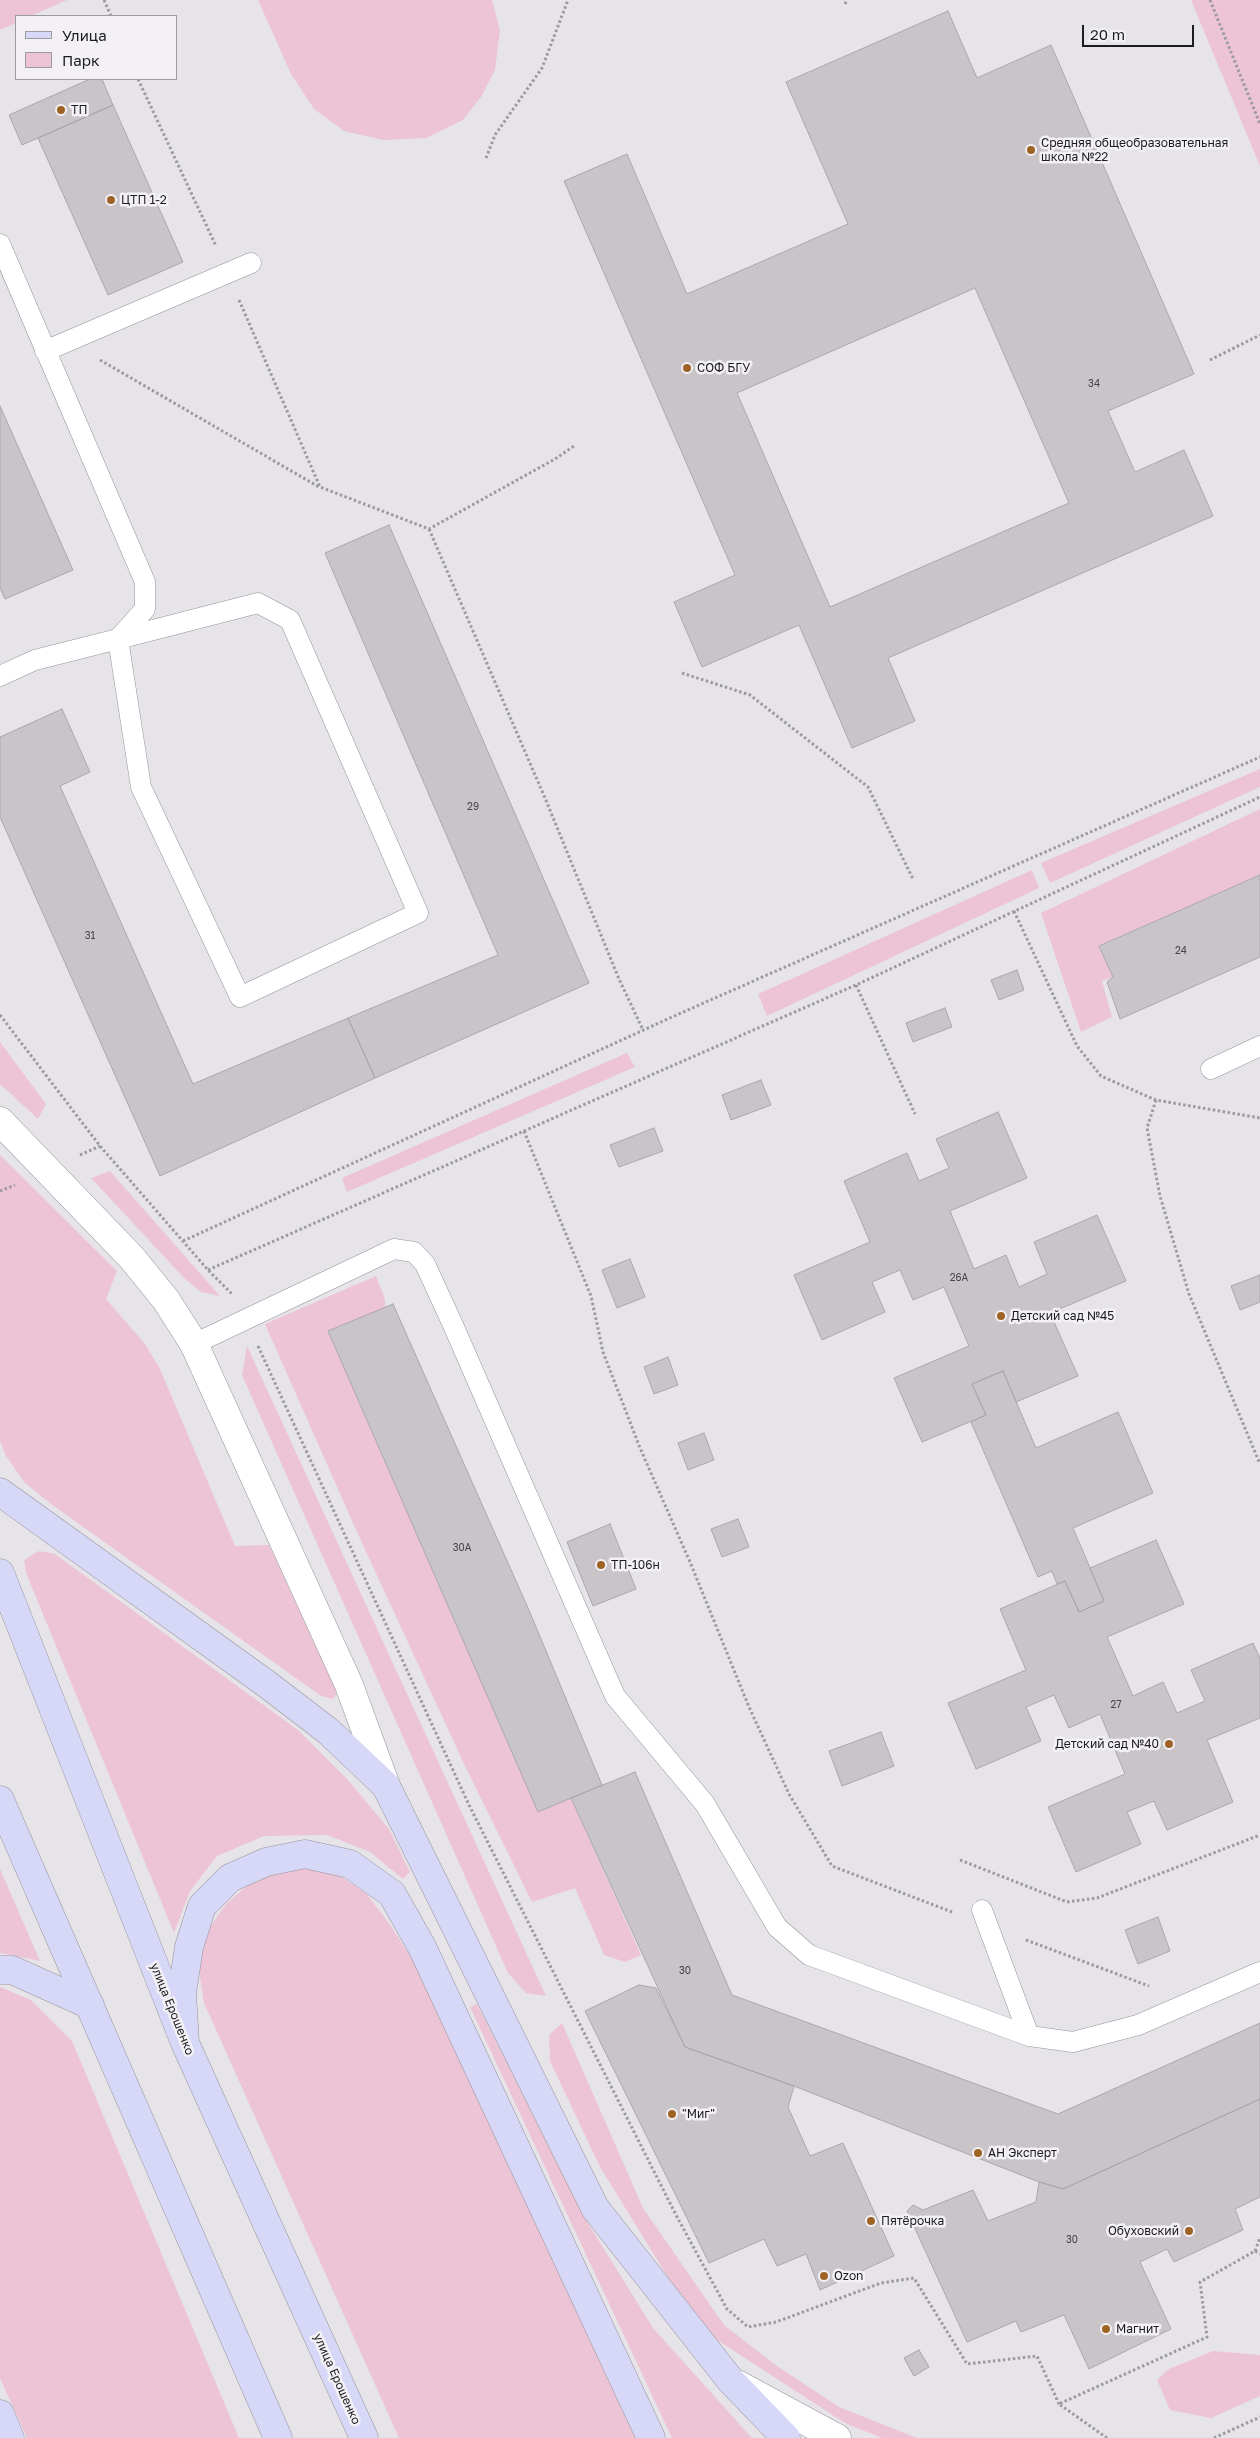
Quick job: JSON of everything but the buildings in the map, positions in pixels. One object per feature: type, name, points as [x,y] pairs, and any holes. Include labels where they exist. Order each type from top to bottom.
[{"type":"main road","points":[[0,1492],[268,1685],[328,1731],[386,1786],[595,2208],[731,2381],[786,2438]]},
{"type":"main road","name":"улица Ерошенко","points":[[0,1573],[185,2043],[364,2438]]},
{"type":"main road","points":[[0,1800],[278,2438]]},
{"type":"main road","points":[[185,2043],[182,1993],[189,1948],[202,1906],[230,1878],[266,1862],[306,1854],[350,1864],[392,1894],[422,1947],[650,2438]]},
{"type":"main road","points":[[0,1970],[12,1970],[90,2006]]},
{"type":"main road","points":[[0,2414],[10,2438]]},
{"type":"street","points":[[0,1121],[132,1258],[166,1300],[194,1344],[349,1685],[386,1786]]},
{"type":"street","points":[[731,2381],[837,2438]]},
{"type":"lane","points":[[0,244],[145,582],[145,609],[118,639]]},
{"type":"lane","points":[[45,351],[251,263]]},
{"type":"lane","points":[[0,676],[35,660],[258,602],[290,620],[418,913],[240,997],[142,787],[118,639]]},
{"type":"lane","points":[[1211,1069],[1260,1046]]},
{"type":"lane","points":[[194,1344],[394,1249],[414,1252],[425,1264],[453,1324],[615,1696],[705,1804],[777,1927],[809,1955],[1029,2036],[1073,2042],[1138,2026],[1260,1972]]},
{"type":"lane","points":[[985,1918],[1029,2036]]},
{"type":"path","points":[[104,0],[111,15]]},
{"type":"path","points":[[486,158],[495,135],[542,68],[568,0]]},
{"type":"path","points":[[1210,0],[1260,124]]},
{"type":"path","points":[[138,80],[201,212],[320,487]]},
{"type":"path","points":[[1210,360],[1260,334]]},
{"type":"path","points":[[68,340],[320,487],[429,529],[545,798],[619,980],[643,1030]]},
{"type":"path","points":[[429,529],[555,459],[574,446]]},
{"type":"path","points":[[682,673],[750,695],[868,788],[912,879]]},
{"type":"path","points":[[183,1241],[643,1030],[1260,757]]},
{"type":"path","points":[[208,1270],[856,985],[1260,798]]},
{"type":"path","points":[[1014,911],[1077,1046],[1102,1076],[1156,1100],[1260,1118]]},
{"type":"path","points":[[856,985],[915,1114]]},
{"type":"path","points":[[0,1015],[100,1146],[208,1270],[232,1293],[469,1804],[676,2215],[727,2309],[748,2327],[776,2322],[881,2283],[914,2278],[967,2364],[1037,2356],[1059,2404],[1107,2438]]},
{"type":"path","points":[[1156,1100],[1147,1128],[1160,1196],[1189,1294],[1260,1464]]},
{"type":"path","points":[[524,1131],[591,1296],[603,1352],[640,1448],[690,1562],[749,1707],[789,1794],[832,1866],[985,1918],[1147,1986],[1155,1984]]},
{"type":"path","points":[[960,1860],[1067,1902],[1097,1898],[1260,1835]]},
{"type":"path","points":[[1059,2404],[1207,2337],[1200,2282],[1255,2251],[1260,2238]]},
{"type":"path","points":[[1255,2251],[1260,2254]]},
{"type":"path","points":[[1214,2438],[1260,2417]]},
{"type":"green space","points":[[0,0],[67,0],[33,15],[15,15],[15,23],[0,30]]},
{"type":"green space","points":[[258,0],[492,0],[500,31],[495,70],[481,97],[463,120],[426,138],[383,140],[344,131],[314,109],[291,74]]},
{"type":"green space","points":[[1191,0],[1260,0],[1260,166]]},
{"type":"green space","points":[[1260,769],[1260,787],[1050,883],[1041,863]]},
{"type":"green space","points":[[1260,809],[1260,875],[1099,946],[1113,977],[1102,981],[1112,1017],[1081,1032],[1041,913]]},
{"type":"green space","points":[[1032,870],[1039,888],[767,1016],[758,994]]},
{"type":"green space","points":[[0,1042],[46,1104],[38,1119],[0,1084]]},
{"type":"green space","points":[[627,1053],[635,1067],[347,1192],[342,1178]]},
{"type":"green space","points":[[0,1155],[117,1271],[106,1299],[145,1344],[160,1369],[235,1546],[269,1545],[337,1693],[333,1699],[321,1696],[51,1504],[25,1483],[6,1456],[0,1441]]},
{"type":"green space","points":[[110,1171],[220,1296],[201,1292],[184,1278],[91,1178]]},
{"type":"green space","points":[[376,1276],[385,1299],[385,1308],[328,1331],[538,1811],[571,1798],[641,1955],[625,1962],[604,1955],[575,1888],[532,1902],[465,1766],[357,1532],[265,1324]]},
{"type":"green space","points":[[247,1346],[546,1996],[526,1993],[508,1973],[242,1375]]},
{"type":"green space","points":[[39,1551],[55,1554],[298,1730],[348,1780],[389,1829],[410,1872],[403,1879],[370,1852],[327,1835],[264,1836],[217,1856],[190,1891],[174,1933],[26,1573],[24,1560]]},
{"type":"green space","points":[[306,1868],[337,1874],[366,1893],[391,1926],[418,1968],[635,2438],[399,2438],[204,2003],[198,1964],[207,1931],[226,1904],[248,1885],[275,1871]]},
{"type":"green space","points":[[0,1869],[40,1961],[0,1953]]},
{"type":"green space","points":[[0,1987],[31,2000],[72,2041],[239,2438],[27,2438],[0,2378]]},
{"type":"green space","points":[[477,2004],[589,2225],[653,2328],[752,2438],[672,2438],[470,2007]]},
{"type":"green space","points":[[562,2023],[643,2208],[724,2325],[777,2366],[839,2407],[917,2438],[882,2438],[845,2423],[717,2340],[674,2287],[600,2167],[550,2061],[549,2035]]},
{"type":"green space","points":[[1213,2351],[1260,2355],[1260,2396],[1211,2418],[1170,2410],[1157,2380],[1169,2369]]},
{"type":"place","name":"ТП","points":[[61,110]]},
{"type":"place","name":"Средняя общеобразовательная школа №22","points":[[1031,150]]},
{"type":"place","name":"ЦТП 1-2","points":[[111,200]]},
{"type":"place","name":"СОФ БГУ","points":[[687,368]]},
{"type":"place","name":"Детский сад №45","points":[[1001,1316]]},
{"type":"place","name":"ТП-106н","points":[[601,1565]]},
{"type":"place","name":"Детский сад №40","points":[[1169,1744]]},
{"type":"place","name":"\"Миг\"","points":[[672,2114]]},
{"type":"place","name":"АН Эксперт","points":[[978,2153]]},
{"type":"place","name":"Пятёрочка","points":[[871,2221]]},
{"type":"place","name":"Обуховский","points":[[1189,2231]]},
{"type":"place","name":"Ozon","points":[[824,2276]]},
{"type":"place","name":"Магнит","points":[[1106,2329]]}]
